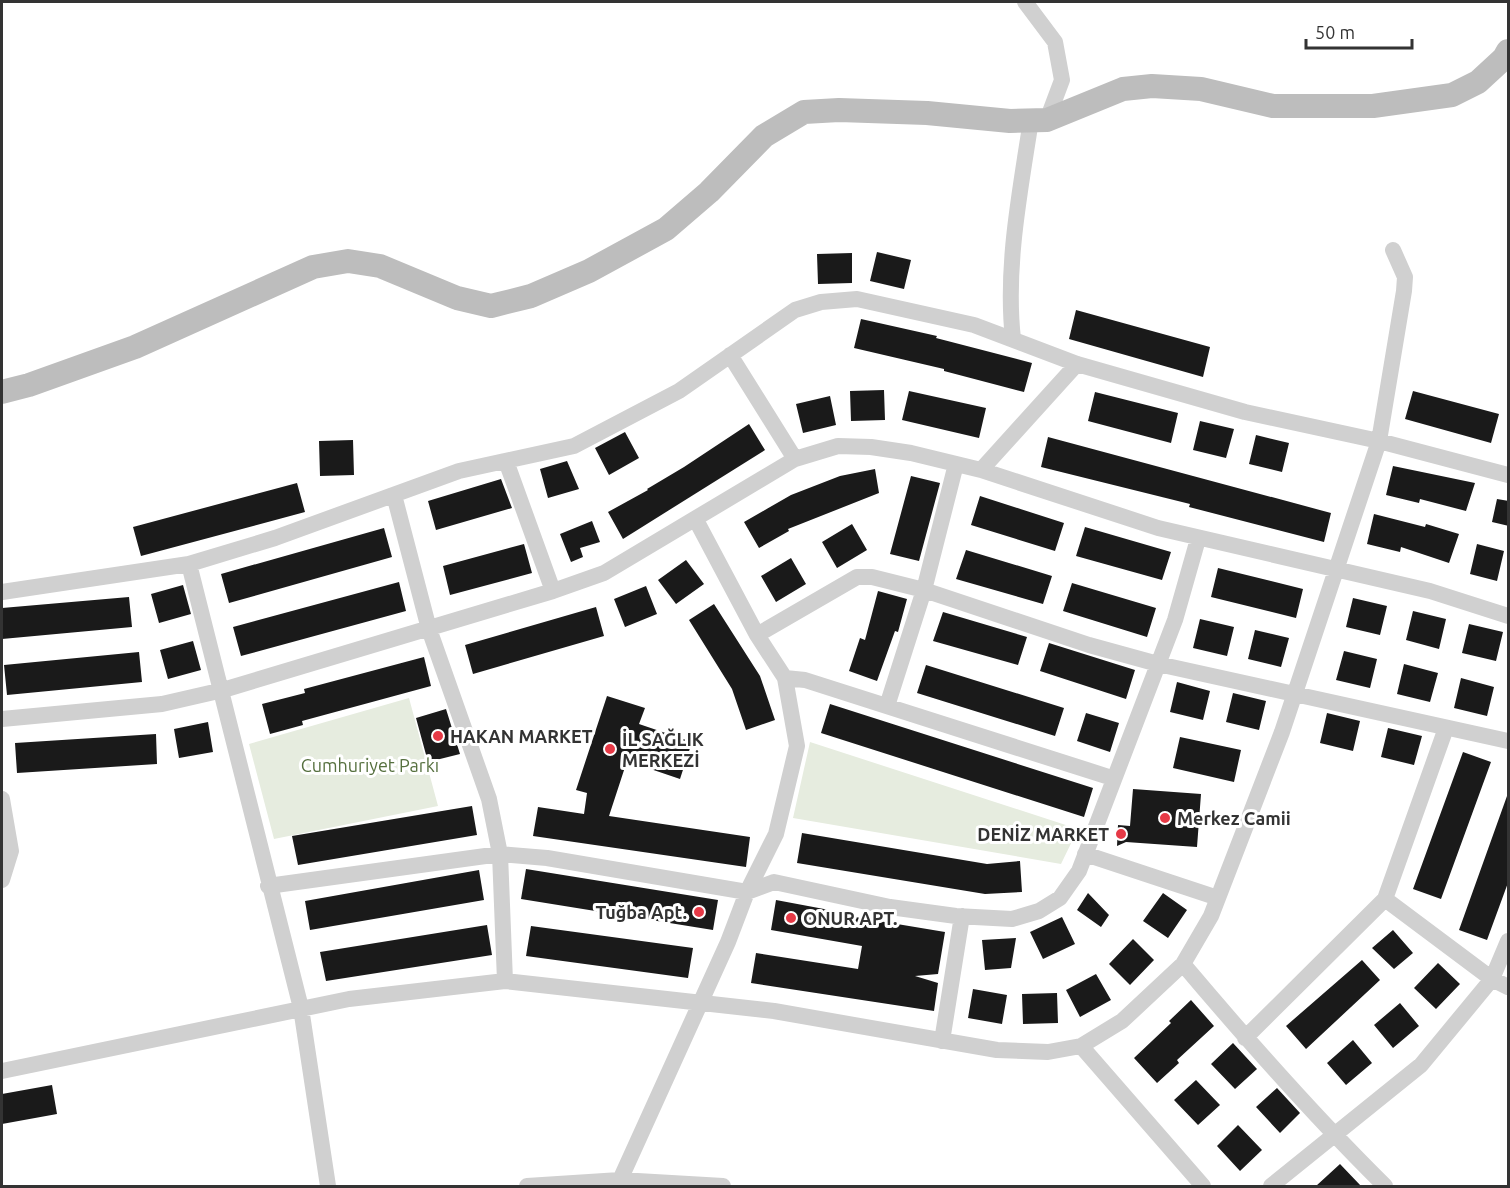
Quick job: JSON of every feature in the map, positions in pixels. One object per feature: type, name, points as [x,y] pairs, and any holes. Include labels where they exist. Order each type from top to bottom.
[{"type":"street","points":[[1013,339],[1009,307],[1019,198],[1039,120],[1062,80],[1055,42],[1025,2]]},
{"type":"street","points":[[2,392],[135,347],[314,267],[348,261],[380,266],[457,298],[491,306],[531,296],[589,271],[666,229],[709,192],[764,136],[804,112],[839,110],[1039,120],[1123,89],[1152,86],[1201,89],[1273,106],[1373,106],[1452,95],[1478,82],[1509,51]]},
{"type":"street","points":[[2,1071],[349,999],[505,981],[774,1011],[997,1050],[1048,1052],[1081,1046],[1122,1021],[1183,964],[1211,916],[1295,693],[1379,441],[1404,291],[1405,277],[1393,250]]},
{"type":"street","points":[[2,592],[189,564],[275,538],[459,471],[574,446],[679,390],[795,310],[821,302],[857,299],[974,325],[1077,364],[1245,412],[1379,441],[1509,475]]},
{"type":"street","points":[[730,355],[795,459]]},
{"type":"street","points":[[981,470],[1077,364]]},
{"type":"street","points":[[2,719],[162,704],[223,690],[553,591],[604,573],[795,459],[838,446],[870,447],[981,470],[1198,539],[1430,591],[1509,616]]},
{"type":"street","points":[[506,461],[553,591]]},
{"type":"street","points":[[887,706],[924,590],[956,464]]},
{"type":"street","points":[[394,495],[429,629],[489,798],[500,854],[505,981]]},
{"type":"street","points":[[620,1180],[728,942],[747,892],[776,834],[797,746],[785,678],[757,635],[696,520]]},
{"type":"street","points":[[268,886],[500,854],[548,858],[747,892],[774,882],[890,907],[962,916],[1012,919],[1039,911],[1060,898],[1079,871],[1112,778],[1175,621],[1198,539]]},
{"type":"street","points":[[189,564],[223,690],[268,886],[301,1008],[328,1186]]},
{"type":"street","points":[[757,635],[857,577],[872,577],[924,590],[1089,645],[1158,664],[1509,741]]},
{"type":"street","points":[[785,678],[805,680],[1112,778]]},
{"type":"street","points":[[1245,1038],[1385,899],[1446,728]]},
{"type":"street","points":[[2,799],[11,851],[2,879]]},
{"type":"street","points":[[1085,854],[1218,898]]},
{"type":"street","points":[[1385,899],[1492,979],[1509,987]]},
{"type":"street","points":[[942,1041],[962,916]]},
{"type":"street","points":[[1271,1186],[1421,1065],[1492,979],[1509,942]]},
{"type":"street","points":[[1183,964],[1245,1038],[1334,1136],[1385,1186]]},
{"type":"street","points":[[1081,1046],[1203,1186]]},
{"type":"street","points":[[527,1186],[620,1180],[723,1186]]},
{"type":"green space","name":"Cumhuriyet Parkı","points":[[409,698],[438,806],[274,839],[249,744]]},
{"type":"green space","points":[[810,742],[1078,829],[1061,864],[793,818]]},
{"type":"building","points":[[877,252],[911,260],[904,289],[870,281]]},
{"type":"building","points":[[852,253],[852,283],[818,284],[817,254]]},
{"type":"building","points":[[1076,310],[1210,347],[1203,377],[1069,339]]},
{"type":"building","points":[[861,319],[937,336],[936,338],[1032,363],[1024,392],[944,371],[944,369],[854,348]]},
{"type":"building","points":[[884,390],[885,420],[851,421],[850,391]]},
{"type":"building","points":[[909,391],[986,408],[979,438],[902,420]]},
{"type":"building","points":[[1413,391],[1499,414],[1491,443],[1405,419]]},
{"type":"building","points":[[1095,392],[1178,413],[1171,443],[1088,421]]},
{"type":"building","points":[[830,396],[836,425],[803,433],[796,404]]},
{"type":"building","points":[[1200,421],[1234,429],[1226,458],[1193,450]]},
{"type":"building","points":[[749,424],[765,450],[623,539],[608,512],[648,490]]},
{"type":"building","points":[[625,432],[639,458],[609,475],[595,448]]},
{"type":"building","points":[[1256,435],[1289,443],[1282,472],[1249,464]]},
{"type":"building","points":[[1048,437],[1331,513],[1324,542],[1189,507],[1190,504],[1041,467]]},
{"type":"building","points":[[353,440],[354,475],[320,476],[319,441]]},
{"type":"building","points":[[567,461],[579,489],[548,498],[540,469]]},
{"type":"building","points":[[1393,466],[1475,483],[1466,511],[1420,499],[1419,503],[1386,495]]},
{"type":"building","points":[[875,469],[879,493],[788,529],[789,531],[759,548],[744,522],[791,495],[840,476]]},
{"type":"building","points":[[911,476],[940,483],[919,561],[890,554]]},
{"type":"building","points":[[501,479],[512,508],[436,530],[428,501]]},
{"type":"building","points":[[297,483],[305,512],[141,556],[133,527]]},
{"type":"building","points":[[980,496],[1064,523],[1055,551],[971,525]]},
{"type":"building","points":[[1497,499],[1509,501],[1509,526],[1492,522]]},
{"type":"building","points":[[1374,514],[1425,527],[1426,524],[1459,534],[1449,563],[1401,547],[1400,552],[1367,544]]},
{"type":"building","points":[[592,521],[600,542],[580,548],[583,557],[571,562],[560,534]]},
{"type":"building","points":[[852,524],[867,550],[837,568],[822,542]]},
{"type":"building","points":[[1085,527],[1171,552],[1162,580],[1076,556]]},
{"type":"building","points":[[384,528],[392,557],[229,603],[221,574]]},
{"type":"building","points":[[524,544],[532,573],[450,595],[443,566]]},
{"type":"building","points":[[1477,544],[1504,551],[1497,581],[1470,574]]},
{"type":"building","points":[[966,550],[1052,576],[1043,604],[956,579]]},
{"type":"building","points":[[791,558],[806,584],[776,602],[761,576]]},
{"type":"building","points":[[686,560],[704,584],[676,604],[658,580]]},
{"type":"building","points":[[1218,568],[1303,589],[1296,618],[1211,597]]},
{"type":"building","points":[[399,582],[406,611],[241,656],[233,627]]},
{"type":"building","points":[[1072,583],[1156,608],[1147,637],[1063,611]]},
{"type":"building","points":[[183,585],[191,614],[159,623],[151,594]]},
{"type":"building","points":[[646,586],[657,614],[625,627],[614,599]]},
{"type":"building","points":[[878,591],[907,599],[898,632],[895,631],[877,681],[849,671],[860,638],[865,640]]},
{"type":"building","points":[[129,597],[132,627],[2,639],[2,608]]},
{"type":"building","points":[[1353,598],[1387,606],[1380,635],[1346,627]]},
{"type":"building","points":[[714,604],[760,676],[775,720],[746,730],[732,689],[689,620]]},
{"type":"building","points":[[596,607],[604,636],[473,674],[465,645]]},
{"type":"building","points":[[1413,611],[1446,619],[1439,649],[1406,640]]},
{"type":"building","points":[[943,612],[1027,637],[1018,665],[933,641]]},
{"type":"building","points":[[1200,619],[1234,627],[1227,656],[1193,648]]},
{"type":"building","points":[[1469,624],[1503,632],[1496,661],[1462,653]]},
{"type":"building","points":[[1255,630],[1289,638],[1281,667],[1248,659]]},
{"type":"building","points":[[193,641],[201,670],[168,679],[160,650]]},
{"type":"building","points":[[1049,643],[1135,670],[1126,699],[1040,671]]},
{"type":"building","points":[[1344,651],[1377,659],[1370,688],[1336,680]]},
{"type":"building","points":[[139,652],[142,682],[7,695],[4,665]]},
{"type":"building","points":[[424,657],[431,686],[302,721],[303,725],[270,734],[262,704],[305,693],[304,689]]},
{"type":"building","points":[[1404,664],[1438,673],[1430,702],[1397,694]]},
{"type":"building","points":[[926,665],[1064,708],[1055,736],[917,693]]},
{"type":"building","points":[[1461,678],[1494,687],[1487,716],[1454,708]]},
{"type":"building","points":[[1177,682],[1210,691],[1203,720],[1170,712]]},
{"type":"building","points":[[1233,693],[1266,701],[1259,730],[1226,722]]},
{"type":"building","points":[[607,696],[645,708],[639,724],[692,742],[680,779],[627,761],[609,816],[750,837],[746,867],[533,836],[538,807],[584,814],[587,793],[576,790]]},
{"type":"building","points":[[830,704],[1093,788],[1084,817],[821,733]]},
{"type":"building","name":"HAKAN MARKET","points":[[446,709],[460,754],[428,762],[416,718]]},
{"type":"building","points":[[1086,713],[1119,723],[1110,752],[1077,741]]},
{"type":"building","points":[[1327,713],[1360,721],[1353,751],[1320,743]]},
{"type":"building","points":[[208,722],[213,752],[179,758],[174,729]]},
{"type":"building","points":[[1388,728],[1422,736],[1414,765],[1381,757]]},
{"type":"building","points":[[156,734],[157,764],[17,773],[15,743]]},
{"type":"building","points":[[1180,737],[1241,750],[1234,782],[1173,768]]},
{"type":"building","points":[[1463,752],[1491,762],[1441,899],[1413,889]]},
{"type":"building","name":"Merkez Camii","points":[[1133,789],[1201,794],[1197,847],[1126,842],[1117,846],[1118,825],[1130,826]]},
{"type":"building","points":[[1507,796],[1509,880],[1487,940],[1459,930]]},
{"type":"building","points":[[472,806],[477,835],[298,865],[292,836]]},
{"type":"building","points":[[802,833],[987,864],[1020,861],[1022,892],[985,894],[797,863]]},
{"type":"building","points":[[526,869],[718,900],[713,930],[521,899]]},
{"type":"building","points":[[479,870],[484,900],[310,930],[305,901]]},
{"type":"building","points":[[1088,893],[1109,915],[1101,927],[1077,910]]},
{"type":"building","points":[[1163,893],[1187,910],[1168,938],[1143,921]]},
{"type":"building","points":[[776,900],[856,915],[855,917],[945,932],[938,974],[915,976],[938,983],[934,1011],[751,983],[756,953],[858,969],[862,946],[771,930]]},
{"type":"building","points":[[1062,917],[1075,944],[1043,959],[1030,932]]},
{"type":"building","points":[[487,925],[492,955],[326,981],[320,952]]},
{"type":"building","points":[[531,926],[693,948],[688,978],[526,956]]},
{"type":"building","points":[[1393,930],[1413,953],[1394,969],[1372,948]]},
{"type":"building","points":[[1016,938],[1011,968],[985,970],[982,940]]},
{"type":"building","points":[[1133,939],[1154,960],[1130,985],[1109,964]]},
{"type":"building","points":[[1362,960],[1380,980],[1306,1049],[1286,1026]]},
{"type":"building","points":[[1438,963],[1460,984],[1436,1009],[1414,988]]},
{"type":"building","points":[[1096,974],[1111,1000],[1080,1017],[1066,990]]},
{"type":"building","points":[[973,989],[1007,995],[1002,1024],[968,1018]]},
{"type":"building","points":[[1057,993],[1058,1023],[1023,1024],[1022,994]]},
{"type":"building","points":[[1191,1000],[1214,1026],[1177,1060],[1179,1063],[1157,1083],[1134,1058],[1171,1023],[1169,1021]]},
{"type":"building","points":[[1400,1003],[1419,1026],[1393,1048],[1374,1025]]},
{"type":"building","points":[[1353,1040],[1372,1063],[1346,1085],[1327,1063]]},
{"type":"building","points":[[1233,1043],[1257,1069],[1235,1089],[1211,1064]]},
{"type":"building","points":[[1196,1080],[1220,1105],[1198,1125],[1174,1100]]},
{"type":"building","points":[[52,1085],[57,1114],[2,1124],[2,1094]]},
{"type":"building","points":[[1277,1088],[1300,1113],[1280,1133],[1256,1107]]},
{"type":"building","points":[[1238,1125],[1262,1150],[1240,1171],[1217,1146]]},
{"type":"building","points":[[1340,1164],[1361,1186],[1316,1186]]},
{"type":"place","name":"HAKAN MARKET","points":[[438,736]]},
{"type":"place","name":"İL SAĞLIK MERKEZİ","points":[[610,749]]},
{"type":"place","name":"Merkez Camii","points":[[1165,818]]},
{"type":"place","name":"DENİZ MARKET","points":[[1121,834]]},
{"type":"place","name":"Tuğba Apt.","points":[[699,912]]},
{"type":"place","name":"ONUR APT.","points":[[791,918]]}]
